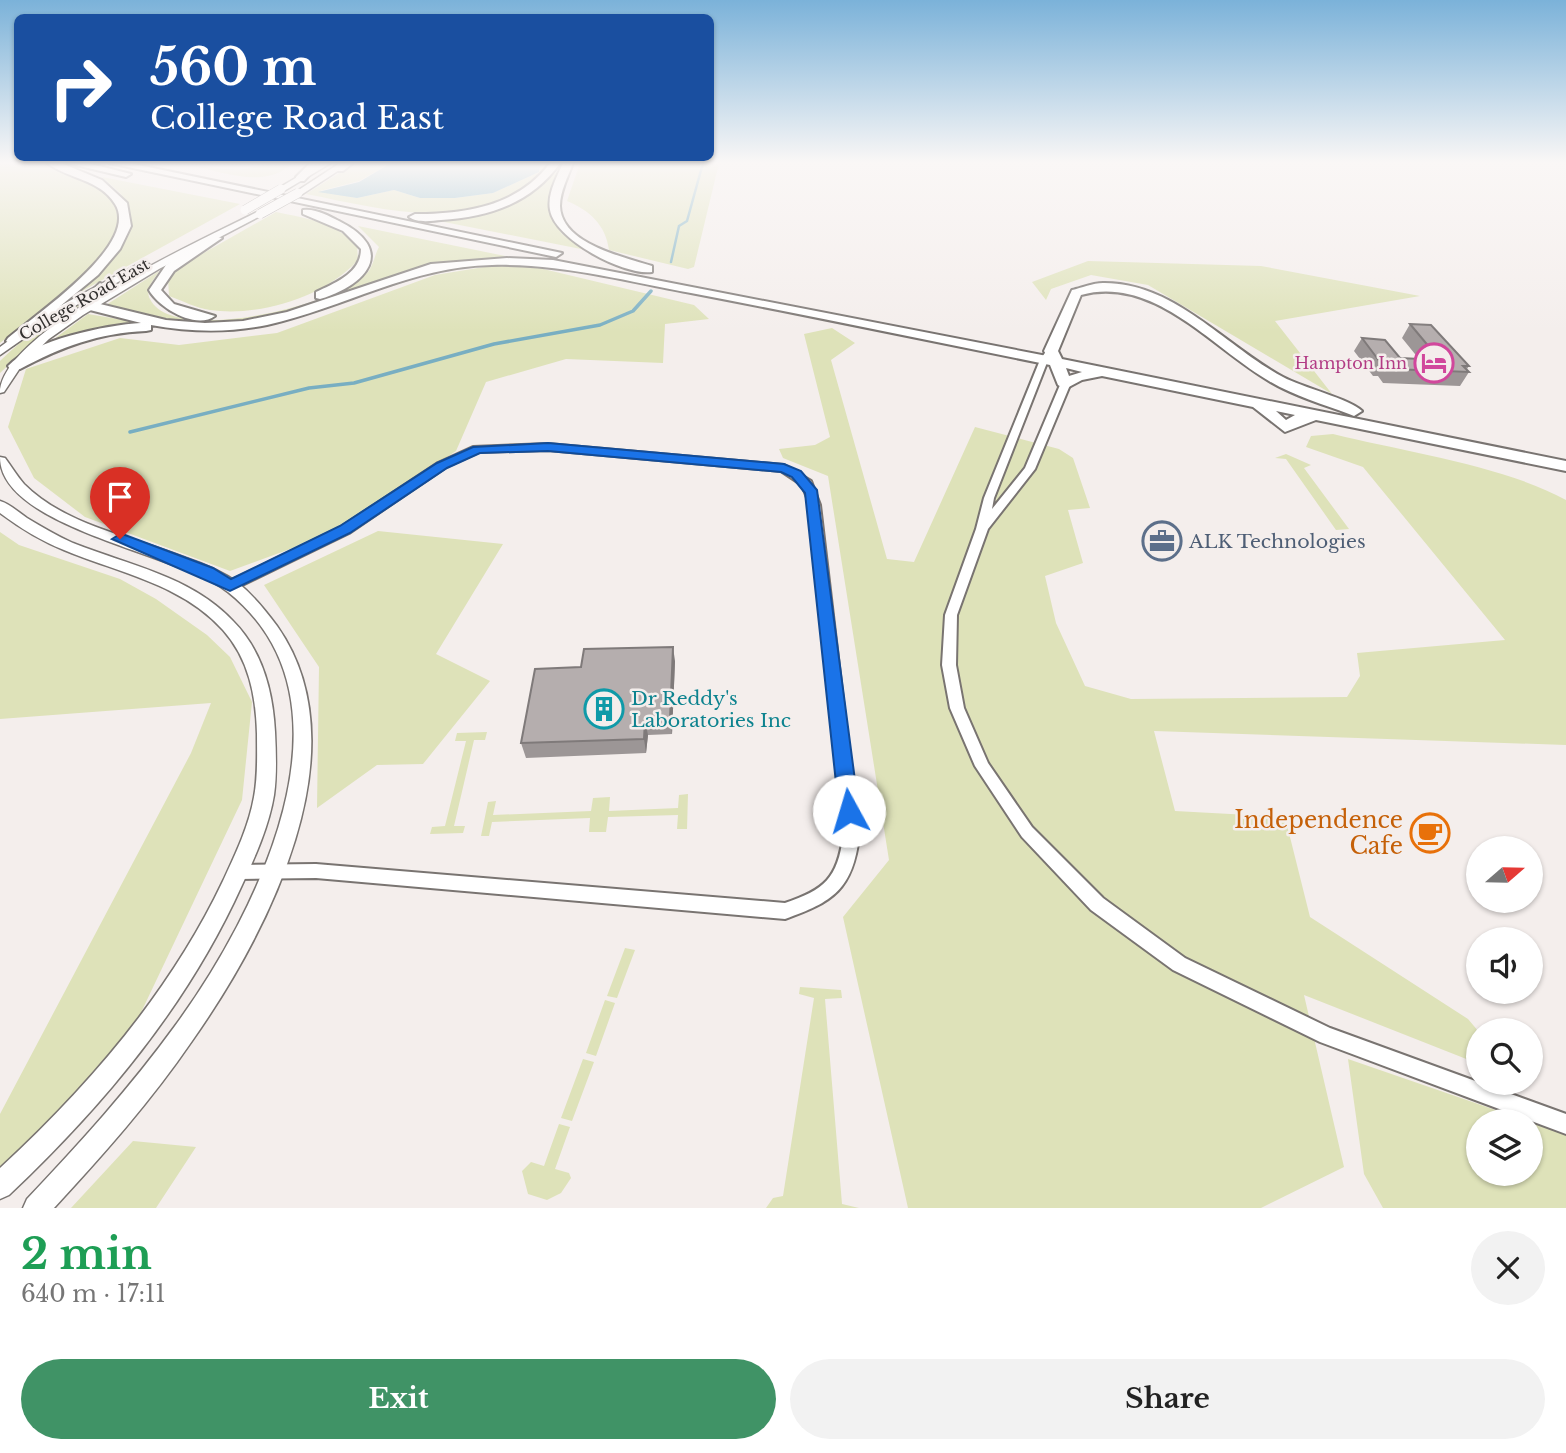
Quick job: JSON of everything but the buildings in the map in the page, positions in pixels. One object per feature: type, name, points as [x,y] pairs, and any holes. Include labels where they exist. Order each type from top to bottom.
[{"type":"highway","points":[[13,341],[105,263],[120,242],[126,224],[125,219]]},
{"type":"highway","points":[[216,238],[170,268],[160,279],[155,289],[160,302],[176,311],[220,317],[279,309],[309,300],[350,279],[365,264],[368,252],[365,242],[354,232],[324,219]]},
{"type":"highway","points":[[352,219],[561,260],[597,270]]},
{"type":"highway","points":[[395,219],[648,269],[1108,373],[1256,403],[1275,415],[1285,427],[1299,419],[1317,415],[1566,466]]},
{"type":"highway","points":[[558,219],[580,242],[648,269]]},
{"type":"highway","points":[[15,366],[54,344],[96,331],[181,326],[216,327],[274,320],[407,275],[452,264],[515,260],[597,270],[1051,358],[1354,411],[1566,455]]},
{"type":"highway","points":[[1108,373],[1081,376],[1065,385],[1051,358],[1076,293],[1090,286],[1114,285],[1138,290],[1272,377],[1354,411]]},
{"type":"highway","points":[[100,287],[88,300],[91,306],[181,326]]},
{"type":"street","name":"College Road East","points":[[0,352],[13,341],[100,287],[227,219]]},
{"type":"street","name":"College Road East","points":[[0,389],[15,366],[60,327],[91,306],[250,219]]},
{"type":"street","points":[[1051,358],[989,498],[982,529],[951,615],[949,665],[957,708],[982,766],[1027,832],[1097,904],[1179,964],[1326,1036],[1566,1124]]},
{"type":"street","points":[[982,529],[1030,469],[1065,385]]},
{"type":"street","points":[[230,586],[345,530],[442,466],[477,449],[548,447],[594,453],[770,465],[797,474],[812,493],[815,505],[851,836],[849,860],[838,883],[818,901],[785,911],[316,871],[239,872]]},
{"type":"street","points":[[0,461],[9,479],[47,507],[75,523],[207,572],[230,586],[274,634],[291,663],[300,693],[304,741],[299,790],[275,872],[257,913],[221,978],[167,1058],[96,1146],[36,1208]]},
{"type":"street","points":[[0,506],[23,523],[67,546],[184,590],[204,603],[229,626],[248,652],[260,680],[266,709],[263,804],[239,872],[212,925],[172,989],[102,1081],[0,1186]]},
{"type":"green space","points":[[0,219],[119,219],[117,238],[97,267],[0,343]]},
{"type":"green space","points":[[129,219],[212,219],[75,295],[113,260],[132,227]]},
{"type":"green space","points":[[263,219],[309,219],[329,226],[348,237],[357,245],[358,260],[328,284],[290,302],[229,311],[210,310],[169,296],[168,277],[193,259]]},
{"type":"green space","points":[[431,219],[554,219],[562,234],[591,251]]},
{"type":"green space","points":[[705,219],[694,267],[688,269],[609,250],[604,233],[595,220]]},
{"type":"green space","points":[[358,226],[510,257],[434,265],[302,309],[244,322],[183,322],[106,305],[159,271],[149,287],[150,299],[165,313],[190,319],[222,320],[257,316],[326,297],[352,285],[371,267],[379,247]]},
{"type":"green space","points":[[1088,261],[1261,266],[1420,296],[1275,321],[1332,394],[1148,285],[1091,275],[1051,289],[1046,300],[1032,282]]},
{"type":"green space","points":[[514,262],[694,305],[709,319],[665,324],[663,363],[566,359],[486,382],[456,451],[331,534],[230,571],[85,517],[34,478],[8,427],[26,369],[120,338],[179,345],[277,333],[435,275]]},
{"type":"green space","points":[[83,301],[83,307],[44,332],[0,373],[0,361],[19,343]]},
{"type":"green space","points":[[88,314],[148,324],[101,328],[50,342]]},
{"type":"green space","points":[[832,328],[855,343],[831,360],[887,559],[914,562],[975,427],[1059,449],[1073,458],[1090,508],[1068,510],[1083,563],[1045,576],[1056,623],[1085,686],[1131,699],[1347,697],[1360,676],[1357,653],[1505,640],[1363,467],[1306,447],[1311,436],[1333,434],[1483,468],[1513,477],[1566,500],[1566,745],[1154,731],[1175,811],[1285,817],[1310,917],[1466,1018],[1466,1059],[1304,995],[1344,1167],[1261,1208],[908,1208],[843,917],[889,860],[828,476],[783,458],[779,449],[815,445],[830,437],[804,334]]},
{"type":"green space","points":[[1286,454],[1311,465],[1304,468],[1349,529],[1336,530],[1286,459],[1275,458]]},
{"type":"green space","points":[[378,531],[503,544],[436,654],[490,681],[423,764],[377,765],[317,808],[319,667],[264,585]]},
{"type":"green space","points":[[0,532],[19,545],[120,579],[156,599],[207,635],[230,657],[252,702],[242,800],[127,1042],[0,1173],[0,1114],[191,753],[211,703],[0,719]]},
{"type":"green space","points":[[487,732],[485,740],[474,740],[454,826],[465,826],[463,833],[430,834],[432,827],[445,826],[466,741],[455,741],[457,733]]},
{"type":"green space","points":[[688,794],[687,829],[677,829],[678,815],[608,817],[606,832],[589,832],[590,818],[492,822],[489,836],[481,836],[488,802],[496,801],[493,815],[591,811],[593,798],[610,797],[609,811],[678,808],[679,795]]},
{"type":"green space","points":[[625,948],[635,950],[617,998],[607,996]]},
{"type":"green space","points":[[800,987],[841,990],[842,998],[825,999],[842,1204],[859,1208],[766,1208],[773,1198],[783,1196],[814,998],[799,994]]},
{"type":"green space","points":[[605,1000],[615,1003],[596,1056],[586,1053]]},
{"type":"green space","points":[[583,1059],[594,1062],[572,1121],[561,1118]]},
{"type":"green space","points":[[1348,1059],[1492,1109],[1466,1109],[1466,1186],[1543,1186],[1543,1126],[1566,1134],[1566,1208],[1383,1208],[1364,1174]]},
{"type":"green space","points":[[559,1124],[570,1127],[555,1169],[569,1173],[571,1178],[561,1193],[547,1200],[528,1194],[522,1171],[531,1162],[544,1166]]},
{"type":"green space","points":[[133,1141],[196,1147],[156,1208],[71,1208]]},
{"type":"waterway","points":[[671,262],[679,226],[687,219]]},
{"type":"waterway","points":[[130,432],[309,388],[354,383],[494,344],[600,325],[633,311],[651,291]]},
{"type":"place","name":"Hampton Inn","points":[[1434,363]]},
{"type":"place","name":"ALK Technologies","points":[[1162,541]]},
{"type":"place","name":"Dr Reddy's Laboratories Inc","points":[[604,709]]},
{"type":"place","name":"Independence Cafe","points":[[1430,833]]},
{"type":"route","points":[[120,539],[207,572],[230,586],[345,530],[442,466],[477,449],[548,447],[584,453],[784,468],[797,474],[807,483],[812,493],[849,811]]}]
